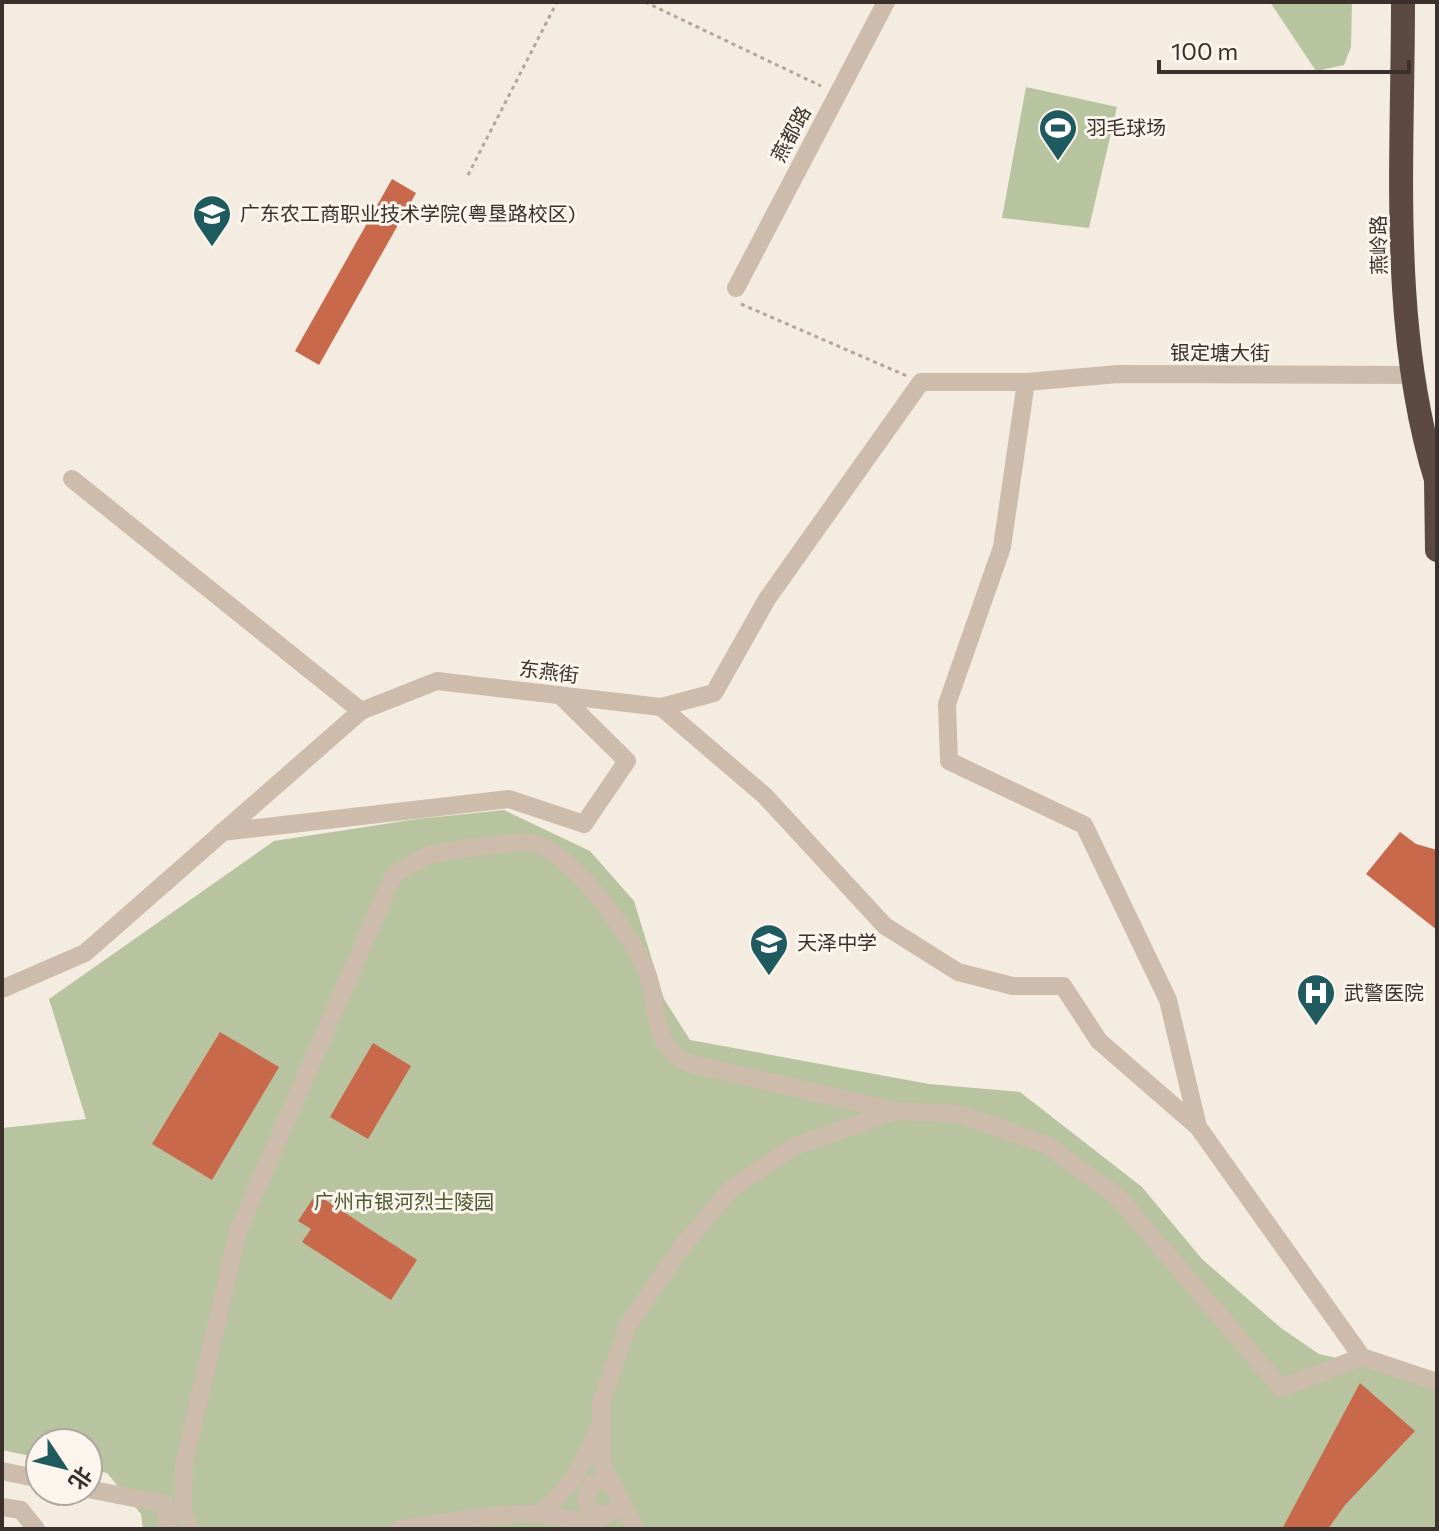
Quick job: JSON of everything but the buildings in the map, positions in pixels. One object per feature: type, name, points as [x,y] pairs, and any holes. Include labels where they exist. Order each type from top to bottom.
[{"type":"highway","name":"燕岭路","points":[[1403,2],[1403,272],[1413,375],[1436,481],[1437,550]]},
{"type":"street","name":"燕都路","points":[[736,288],[886,2]]},
{"type":"street","name":"银定塘大街","points":[[1026,382],[1118,374],[1413,375]]},
{"type":"street","name":"东燕街","points":[[2,989],[85,953],[361,711],[437,681],[661,707],[714,693],[767,599],[921,382],[1026,382]]},
{"type":"street","points":[[1026,382],[1002,547],[947,704],[949,761],[1084,825],[1168,1000],[1198,1127]]},
{"type":"street","points":[[72,479],[361,711]]},
{"type":"street","points":[[222,832],[509,799],[584,824],[627,761],[560,695]]},
{"type":"street","points":[[661,707],[765,796],[885,926],[958,972],[1013,986],[1063,986],[1099,1041],[1198,1127],[1362,1357],[1437,1382]]},
{"type":"street","points":[[190,1529],[183,1512],[184,1464],[238,1231],[394,874],[429,855],[533,843],[574,870],[605,903],[647,972],[662,1039],[671,1055],[688,1063],[895,1111],[960,1114],[1030,1137],[1065,1156],[1118,1197],[1281,1388],[1362,1357]]},
{"type":"street","points":[[635,1529],[602,1464],[601,1403],[628,1325],[684,1244],[731,1189],[793,1147],[895,1111]]},
{"type":"street","points":[[539,1513],[552,1504],[579,1469],[601,1418]]},
{"type":"street","points":[[2,1471],[24,1476]]},
{"type":"street","points":[[593,1520],[586,1498],[592,1484],[605,1480],[611,1482]]},
{"type":"street","points":[[104,1492],[164,1504],[168,1529]]},
{"type":"street","points":[[399,1529],[539,1513],[593,1520],[616,1509],[621,1501]]},
{"type":"street","points":[[2,1507],[21,1510],[36,1529]]},
{"type":"path","points":[[468,175],[557,2]]},
{"type":"green space","points":[[1270,2],[1352,2],[1351,47],[1344,65],[1316,71]]},
{"type":"green space","name":"羽毛球场","points":[[1026,87],[1117,107],[1089,228],[1002,218]]},
{"type":"green space","name":"广州市银河烈士陵园","points":[[504,810],[590,851],[634,901],[664,999],[690,1040],[929,1084],[1020,1092],[1142,1187],[1202,1259],[1281,1328],[1319,1354],[1383,1369],[1437,1391],[1437,1529],[143,1529],[141,1514],[104,1472],[104,1427],[24,1427],[24,1455],[2,1450],[2,1128],[86,1119],[49,999],[274,841],[417,819]]},
{"type":"place","name":"羽毛球场","points":[[1058,162]]},
{"type":"place","name":"广东农工商职业技术学院(粤垦路校区)","points":[[212,248]]},
{"type":"place","name":"天泽中学","points":[[769,977]]},
{"type":"place","name":"武警医院","points":[[1316,1027]]}]
